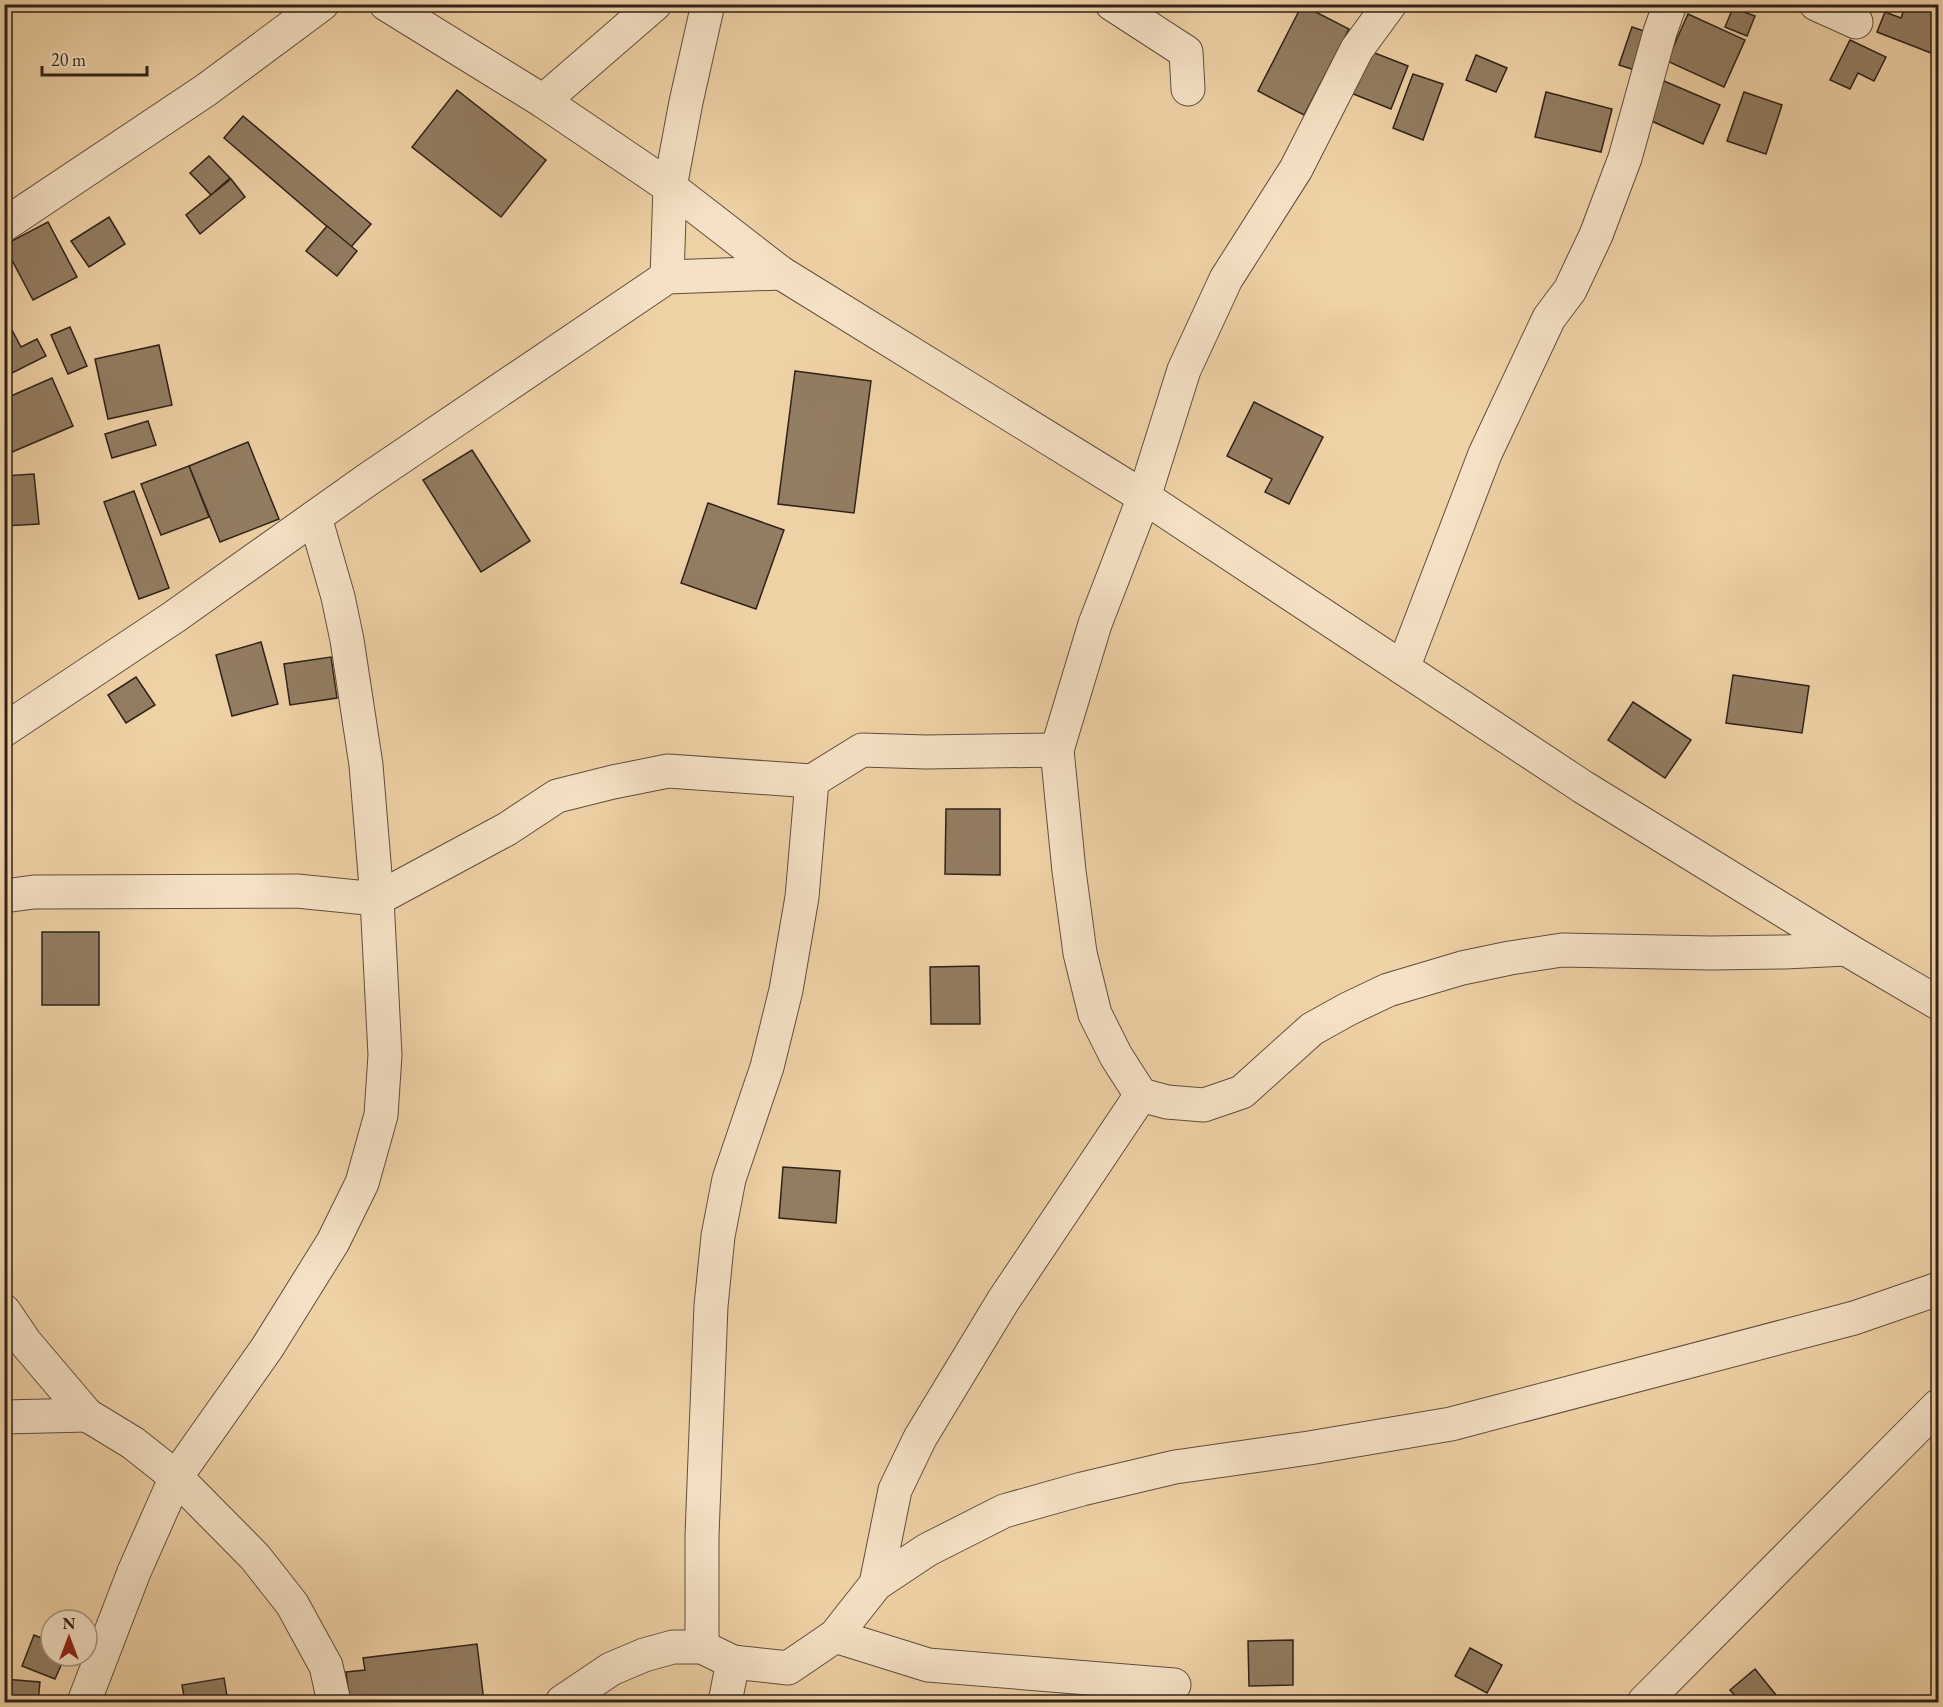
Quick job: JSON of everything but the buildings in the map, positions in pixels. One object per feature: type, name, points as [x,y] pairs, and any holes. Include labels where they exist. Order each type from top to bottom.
[{"type":"street","points":[[4,225],[206,90],[322,4]]},
{"type":"street","points":[[386,4],[543,101],[670,188],[781,273],[1144,498],[1583,787],[1938,1003]]},
{"type":"street","points":[[543,101],[655,4]]},
{"type":"street","points":[[667,277],[670,188],[708,4]]},
{"type":"street","points":[[1112,4],[1186,52],[1188,89]]},
{"type":"street","points":[[1390,4],[1357,49],[1296,169],[1226,279],[1185,370],[1144,498],[1095,624],[1057,750],[1080,953],[1095,1014],[1116,1056],[1141,1095],[1167,1102],[1204,1105],[1242,1092],[1312,1029],[1348,1009],[1388,990],[1462,968],[1562,950],[1711,953],[1846,949]]},
{"type":"street","points":[[1402,668],[1485,454],[1549,318],[1570,290],[1596,235],[1624,158],[1670,4]]},
{"type":"street","points":[[1816,4],[1856,22]]},
{"type":"street","points":[[4,730],[174,617],[315,517],[667,277],[781,273]]},
{"type":"street","points":[[84,1702],[134,1572],[176,1477],[267,1348],[333,1242],[362,1183],[381,1115],[385,1054],[377,899],[366,765],[355,688],[338,597],[315,517]]},
{"type":"street","points":[[4,896],[34,892],[297,891],[377,899],[507,829],[557,796],[668,771],[812,781],[862,750],[926,752],[1057,750]]},
{"type":"street","points":[[702,1647],[704,1480],[711,1306],[718,1236],[729,1179],[767,1067],[786,990],[802,897],[812,781]]},
{"type":"street","points":[[876,1584],[895,1490],[920,1438],[1003,1302],[1141,1095]]},
{"type":"street","points":[[562,1702],[612,1669],[644,1655],[673,1647],[702,1647],[734,1662],[788,1668],[835,1636],[876,1584],[927,1550],[1004,1510],[1175,1467],[1309,1448],[1451,1424],[1854,1318],[1938,1289]]},
{"type":"street","points":[[4,1311],[25,1342],[87,1415],[133,1443],[176,1477],[255,1557],[292,1604],[326,1666],[334,1702]]},
{"type":"street","points":[[1644,1702],[1938,1406]]},
{"type":"street","points":[[4,1417],[87,1415]]},
{"type":"street","points":[[835,1636],[928,1665],[1174,1684]]},
{"type":"street","points":[[725,1702],[734,1662]]}]
